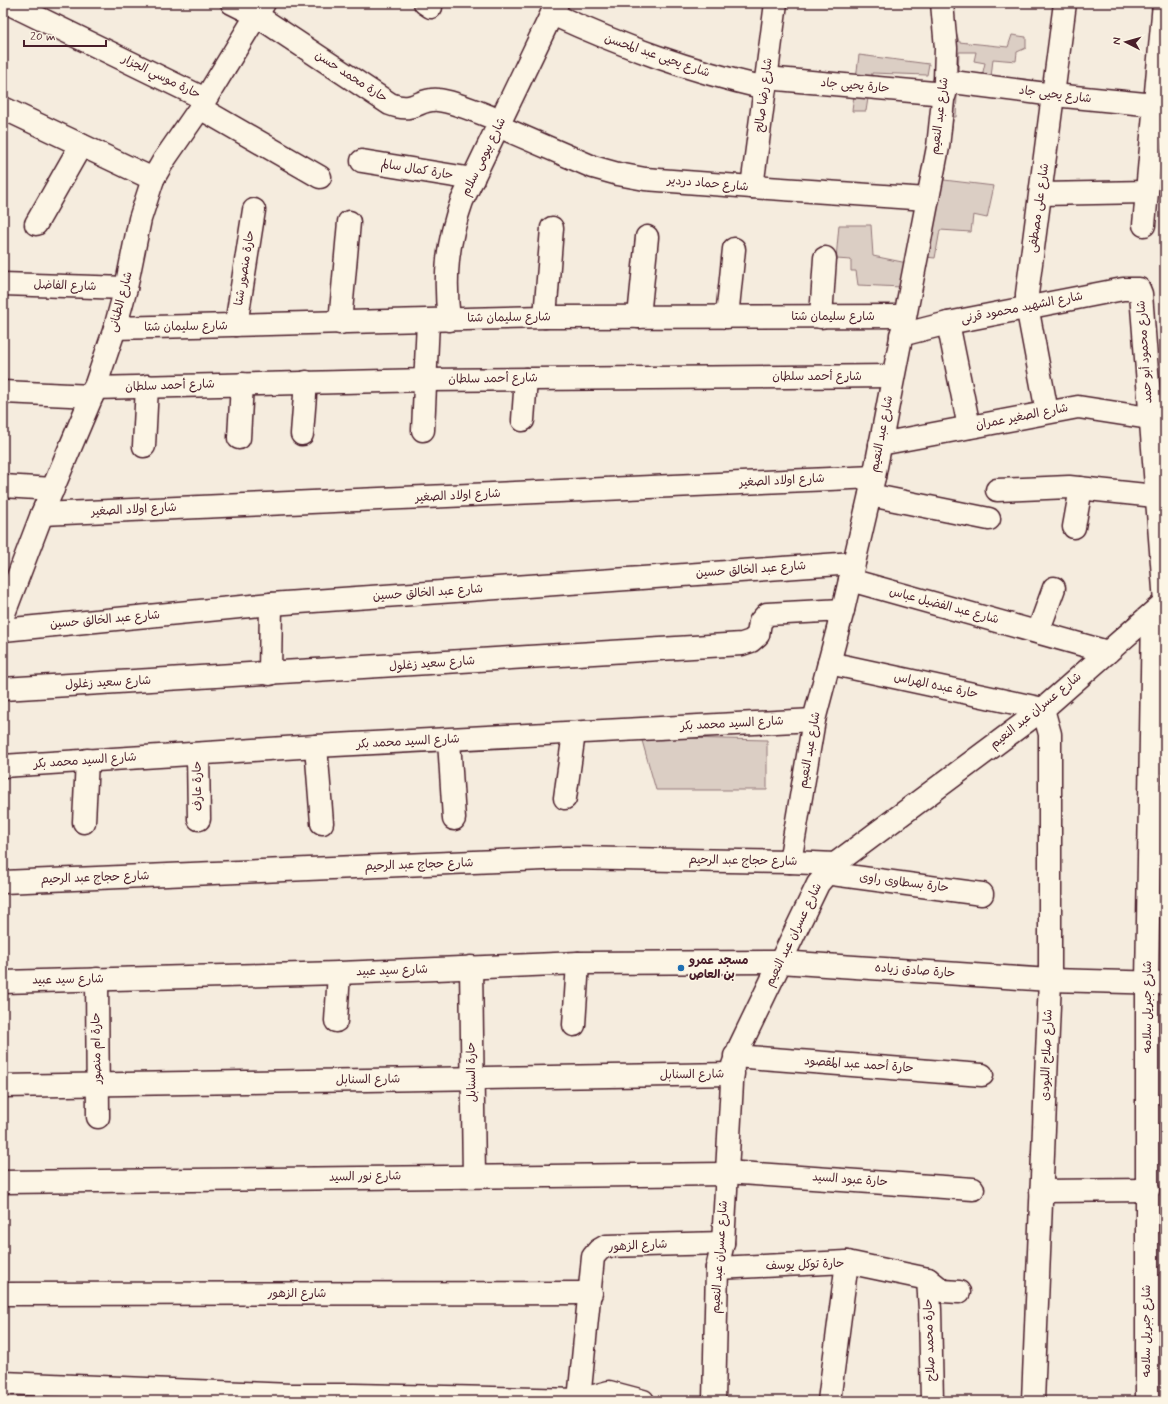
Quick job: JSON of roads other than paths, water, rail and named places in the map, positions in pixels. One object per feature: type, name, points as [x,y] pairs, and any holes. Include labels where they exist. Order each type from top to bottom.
[{"type":"street","name":"حارة موسي الجزار","points":[[8,3],[203,103],[320,177]]},
{"type":"street","name":"حارة محمد حسن","points":[[232,3],[260,9],[390,104],[409,108],[426,101],[441,100],[500,123]]},
{"type":"street","name":"شارع رضا صالح","points":[[752,188],[776,3]]},
{"type":"street","name":"شارع عبد النعيم","points":[[790,862],[814,720],[843,610],[872,486],[902,325],[938,147],[945,88],[946,48],[942,3]]},
{"type":"street","name":"شارع على مصطفى","points":[[1047,412],[1027,306],[1027,294],[1065,3]]},
{"type":"street","points":[[1144,225],[1147,192],[1160,106],[1164,3]]},
{"type":"street","name":"شارع يحيى عبد المحسن","points":[[554,8],[604,38],[656,58],[710,75],[765,83]]},
{"type":"street","name":"شارع بيومى سلام","points":[[423,430],[427,380],[446,272],[448,247],[462,201],[554,8]]},
{"type":"street","name":"شارع الطنانى","points":[[3,616],[9,589],[53,489],[93,392],[115,328],[126,288],[140,219],[153,179],[164,160],[203,103],[260,9]]},
{"type":"street","name":"حارة يحيى جاد","points":[[765,83],[945,88]]},
{"type":"street","name":"شارع يحيى جاد","points":[[945,88],[1054,95],[1160,106]]},
{"type":"street","points":[[6,116],[81,145],[153,179]]},
{"type":"street","name":"شارع حماد دردير","points":[[500,123],[593,167],[645,179],[752,188],[927,199]]},
{"type":"street","points":[[36,224],[81,145]]},
{"type":"street","name":"حارة كمال سالم","points":[[362,162],[473,180]]},
{"type":"street","points":[[1041,194],[1147,192]]},
{"type":"street","name":"حارة منصور شتا","points":[[236,325],[254,210]]},
{"type":"street","points":[[340,323],[349,222]]},
{"type":"street","points":[[545,317],[552,228]]},
{"type":"street","points":[[639,317],[647,237]]},
{"type":"street","points":[[727,317],[734,249]]},
{"type":"street","points":[[821,317],[825,258]]},
{"type":"street","name":"شارع الفاضل","points":[[3,284],[126,288]]},
{"type":"street","name":"شارع الشهيد محمود قرنى","points":[[902,325],[948,323],[1123,288],[1138,289],[1141,294]]},
{"type":"street","name":"شارع محمود أبو حمد","points":[[1141,294],[1157,419],[1155,496],[1161,606]]},
{"type":"street","name":"شارع سليمان شتا","points":[[115,328],[545,317],[821,317],[902,325]]},
{"type":"street","points":[[948,323],[969,427]]},
{"type":"street","name":"شارع أحمد سلطان","points":[[3,392],[93,392],[147,386],[306,382],[893,376]]},
{"type":"street","points":[[523,420],[526,379]]},
{"type":"street","points":[[302,434],[306,382]]},
{"type":"street","points":[[239,438],[242,384]]},
{"type":"street","points":[[144,446],[147,386]]},
{"type":"street","name":"شارع الصغير عمران","points":[[880,444],[1078,407],[1157,419]]},
{"type":"street","points":[[3,486],[53,489]]},
{"type":"street","name":"شارع اولاد الصغير","points":[[42,514],[872,486],[989,519]]},
{"type":"street","points":[[998,490],[1069,487],[1155,496]]},
{"type":"street","points":[[1074,527],[1081,488]]},
{"type":"street","name":"شارع عبد الخالق حسين","points":[[3,630],[271,604],[852,572]]},
{"type":"street","name":"شارع عبد الفضيل عباس","points":[[852,572],[1038,632],[1108,652]]},
{"type":"street","points":[[1038,632],[1054,588]]},
{"type":"street","points":[[270,674],[271,604]]},
{"type":"street","name":"شارع عسران عبد النعيم","points":[[714,1401],[717,1268],[723,1243],[726,1173],[734,1065],[780,962],[818,884],[830,869],[1043,709],[1161,606]]},
{"type":"street","name":"شارع جبريل سلامه","points":[[1147,1401],[1148,1190],[1156,983],[1161,606]]},
{"type":"street","name":"شارع سعيد زغلول","points":[[3,689],[270,674],[742,644],[751,640],[758,634],[760,622],[767,614],[843,610]]},
{"type":"street","name":"حارة عبده الهراس","points":[[829,663],[1043,709]]},
{"type":"street","name":"شارع صلاح اللبودى","points":[[1033,1401],[1050,980],[1050,734],[1043,709]]},
{"type":"street","name":"شارع السيد محمد بكر","points":[[3,766],[316,746],[814,720]]},
{"type":"street","points":[[565,798],[574,733]]},
{"type":"street","points":[[449,740],[454,819]]},
{"type":"street","points":[[316,746],[322,823]]},
{"type":"street","name":"حارة عارف","points":[[198,754],[199,819]]},
{"type":"street","points":[[84,822],[87,760]]},
{"type":"street","name":"شارع حجاج عبد الرحيم","points":[[3,882],[567,858],[790,862],[830,869]]},
{"type":"street","name":"حارة بسطاوى راوى","points":[[830,869],[982,894]]},
{"type":"street","name":"حارة صادق زياده","points":[[780,962],[1050,980],[1156,983]]},
{"type":"street","name":"شارع سيد عبيد","points":[[3,982],[339,973],[578,963],[780,962]]},
{"type":"street","points":[[574,1025],[578,963]]},
{"type":"street","name":"حارة السنابل","points":[[471,968],[474,1176]]},
{"type":"street","points":[[336,1021],[339,973]]},
{"type":"street","name":"حارة ام منصور","points":[[97,980],[98,1117]]},
{"type":"street","name":"حارة أحمد عبد المقصود","points":[[734,1065],[982,1074]]},
{"type":"street","name":"شارع السنابل","points":[[3,1086],[472,1079],[734,1065]]},
{"type":"street","name":"شارع نور السيد","points":[[3,1182],[726,1173]]},
{"type":"street","name":"حارة عبود السيد","points":[[726,1173],[973,1189]]},
{"type":"street","points":[[1041,1191],[1148,1190]]},
{"type":"street","name":"شارع الزهور","points":[[579,1400],[591,1293],[593,1257],[599,1250],[606,1246],[723,1243]]},
{"type":"street","points":[[830,1401],[847,1262]]},
{"type":"street","name":"حارة توكل يوسف","points":[[717,1268],[847,1262],[928,1279],[943,1291],[959,1292]]},
{"type":"street","name":"حارة محمد صلاح","points":[[928,1279],[932,1401]]},
{"type":"street","name":"شارع الزهور","points":[[3,1294],[591,1293]]},
{"type":"street","points":[[3,1383],[354,1398],[579,1400],[609,1396],[643,1401]]},
{"type":"place","name":"مسجد عمرو بن العاص","points":[[681,968]]}]
